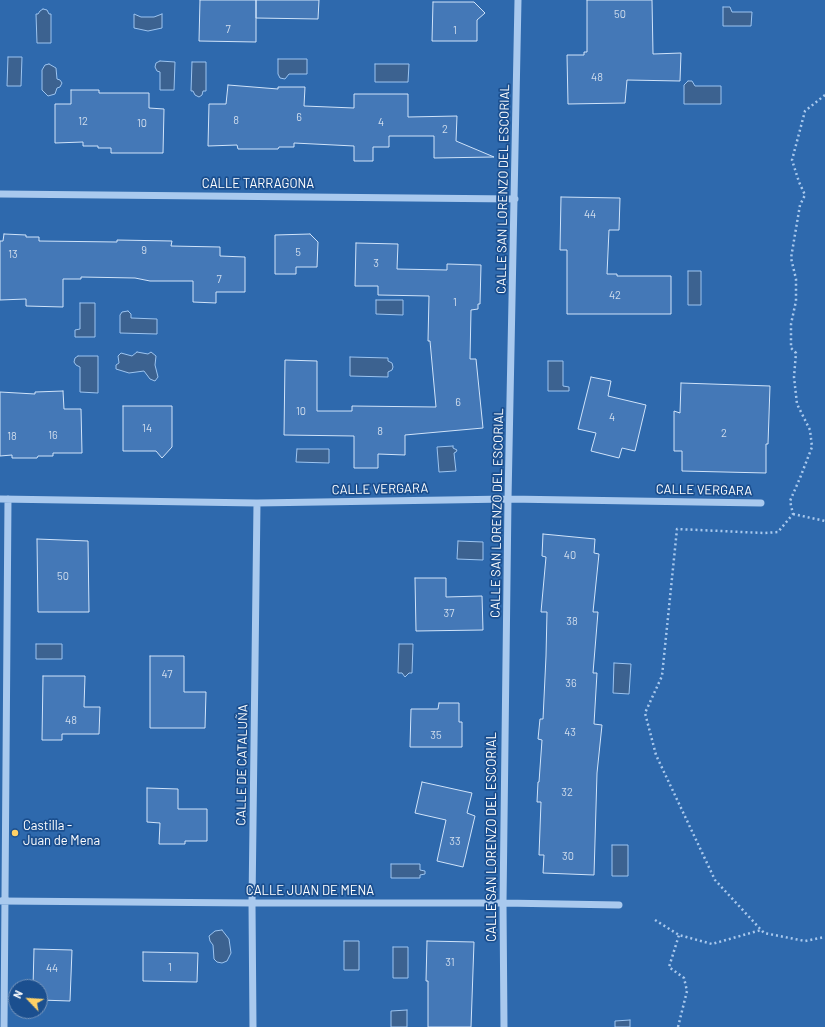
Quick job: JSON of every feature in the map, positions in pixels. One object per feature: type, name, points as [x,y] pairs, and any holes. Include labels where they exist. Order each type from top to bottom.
[{"type":"street","name":"CALLE SAN LORENZO DEL ESCORIAL","points":[[504,1027],[503,903],[508,499],[518,0]]},
{"type":"street","name":"CALLE TARRAGONA","points":[[0,194],[515,199]]},
{"type":"street","name":"CALLE VERGARA","points":[[0,498],[257,503],[508,499],[761,503]]},
{"type":"street","points":[[4,1027],[3,901],[8,499]]},
{"type":"street","name":"CALLE DE CATALUÑA","points":[[253,1027],[252,903],[257,503]]},
{"type":"street","name":"CALLE JUAN DE MENA","points":[[3,901],[503,903],[619,905]]},
{"type":"path","points":[[825,95],[805,111],[792,160],[798,182],[805,195],[800,205],[791,258],[796,280],[796,301],[791,324],[792,348],[796,353],[794,377],[797,404],[810,430],[812,446],[790,501],[792,514],[778,532],[764,533],[677,530],[662,676],[645,713],[656,755],[715,880],[764,933],[805,941],[825,937]]},
{"type":"path","points":[[792,514],[825,521]]},
{"type":"path","points":[[655,920],[679,935],[712,944],[761,930]]},
{"type":"path","points":[[678,1027],[687,991],[684,978],[670,967],[679,935]]},
{"type":"shaded area","points":[[0,0],[825,0],[825,1027],[0,1027]]},
{"type":"shaded area","points":[[723,7],[730,7],[732,12],[752,12],[751,26],[723,26]]},
{"type":"shaded area","points":[[43,9],[47,10],[49,14],[51,14],[51,43],[37,43],[36,14]]},
{"type":"shaded area","points":[[134,14],[141,17],[154,17],[162,14],[162,28],[148,31],[134,28]]},
{"type":"shaded area","points":[[8,57],[22,57],[21,86],[7,86]]},
{"type":"shaded area","points":[[278,59],[307,59],[307,74],[289,74],[285,79],[280,78],[278,74]]},
{"type":"shaded area","points":[[160,61],[175,62],[174,90],[160,90],[160,72],[157,71],[155,67],[156,63]]},
{"type":"shaded area","points":[[192,62],[206,62],[206,91],[203,91],[202,95],[199,97],[191,91]]},
{"type":"shaded area","points":[[49,64],[56,68],[57,79],[62,83],[60,87],[57,88],[55,94],[48,96],[42,90],[42,70],[45,65]]},
{"type":"shaded area","points":[[375,64],[409,64],[408,82],[375,82]]},
{"type":"shaded area","points":[[688,81],[692,81],[695,86],[721,86],[721,104],[684,104],[684,85]]},
{"type":"shaded area","points":[[688,271],[701,271],[701,305],[688,305]]},
{"type":"shaded area","points":[[376,300],[403,300],[403,315],[376,314]]},
{"type":"shaded area","points":[[80,303],[95,303],[95,337],[75,337],[75,330],[80,329]]},
{"type":"shaded area","points":[[128,311],[131,314],[131,318],[157,319],[157,334],[120,333],[120,315],[122,312]]},
{"type":"shaded area","points":[[137,352],[148,354],[151,352],[156,356],[155,365],[158,377],[155,381],[150,379],[144,371],[129,373],[116,369],[116,365],[119,363],[118,356],[121,353],[132,356]]},
{"type":"shaded area","points":[[78,356],[98,356],[98,393],[80,392],[80,367],[74,362],[75,358]]},
{"type":"shaded area","points":[[350,357],[388,358],[388,361],[392,363],[393,367],[392,370],[388,372],[388,377],[350,376]]},
{"type":"shaded area","points":[[548,361],[563,361],[563,386],[569,387],[569,391],[548,391]]},
{"type":"shaded area","points":[[453,446],[453,448],[457,450],[454,453],[456,471],[439,472],[437,447]]},
{"type":"shaded area","points":[[297,449],[329,449],[329,463],[296,462]]},
{"type":"shaded area","points":[[458,541],[483,542],[483,560],[457,559]]},
{"type":"shaded area","points":[[36,644],[62,644],[62,659],[36,659]]},
{"type":"shaded area","points":[[399,644],[413,644],[412,673],[409,673],[405,677],[402,673],[398,673]]},
{"type":"shaded area","points":[[614,663],[631,664],[629,694],[613,693]]},
{"type":"shaded area","points":[[612,845],[628,845],[628,876],[612,876]]},
{"type":"shaded area","points":[[391,864],[420,864],[420,870],[425,871],[425,874],[420,875],[420,878],[391,878]]},
{"type":"shaded area","points":[[222,930],[229,939],[231,953],[227,961],[222,963],[217,962],[214,959],[213,945],[209,936],[215,931]]},
{"type":"shaded area","points":[[344,941],[359,941],[359,970],[344,970]]},
{"type":"shaded area","points":[[393,947],[408,947],[408,978],[393,978]]},
{"type":"shaded area","points":[[407,1010],[407,1027],[391,1027],[391,1011]]},
{"type":"shaded area","points":[[630,1020],[630,1027],[615,1027],[615,1021]]},
{"type":"building","points":[[200,0],[256,0],[256,42],[199,41]]},
{"type":"building","points":[[256,0],[319,0],[318,19],[256,18]]},
{"type":"building","points":[[587,0],[652,0],[653,54],[681,53],[680,81],[627,80],[625,103],[568,104],[567,55],[584,55],[584,52],[587,52]]},
{"type":"building","points":[[433,2],[474,2],[485,13],[477,20],[477,41],[432,41]]},
{"type":"building","points":[[228,85],[278,89],[278,87],[305,87],[304,106],[354,108],[354,94],[408,94],[408,117],[457,116],[456,141],[494,157],[434,158],[434,136],[389,136],[389,147],[373,147],[373,161],[354,161],[354,146],[294,143],[294,147],[279,147],[278,149],[238,149],[237,145],[208,146],[209,104],[226,104]]},
{"type":"building","points":[[71,90],[99,90],[99,93],[149,93],[149,108],[164,109],[163,153],[111,153],[111,148],[83,146],[83,142],[55,143],[55,104],[71,104]]},
{"type":"building","points":[[561,197],[620,198],[619,230],[609,230],[607,274],[617,274],[617,276],[671,276],[671,314],[567,314],[567,250],[560,250]]},
{"type":"building","points":[[4,234],[39,237],[39,241],[172,241],[171,246],[220,247],[220,256],[245,257],[245,292],[216,292],[216,303],[193,302],[193,281],[150,281],[135,278],[81,277],[81,279],[63,279],[63,307],[26,306],[26,299],[0,300],[0,241],[3,241]]},
{"type":"building","points":[[310,234],[318,242],[317,267],[296,267],[296,274],[275,274],[275,235]]},
{"type":"building","points":[[356,243],[398,244],[397,269],[447,270],[447,264],[481,265],[480,304],[478,304],[478,309],[471,310],[470,359],[476,359],[483,428],[405,435],[405,455],[378,454],[378,468],[354,468],[354,436],[284,435],[285,360],[317,361],[317,411],[352,411],[352,406],[436,407],[430,341],[428,341],[429,296],[378,295],[378,286],[355,286]]},
{"type":"building","points":[[591,377],[611,381],[608,396],[646,405],[635,451],[622,448],[619,458],[591,451],[596,433],[578,429]]},
{"type":"building","points":[[681,383],[770,386],[768,444],[766,444],[766,473],[682,471],[682,451],[674,451],[674,411],[680,413]]},
{"type":"building","points":[[63,391],[64,409],[81,409],[82,453],[53,453],[53,456],[38,456],[37,458],[12,458],[12,455],[0,456],[0,392],[35,394],[35,392]]},
{"type":"building","points":[[123,406],[172,406],[172,447],[162,458],[156,451],[123,451]]},
{"type":"building","points":[[543,534],[595,539],[594,553],[599,554],[593,612],[598,612],[593,673],[597,673],[594,724],[602,725],[597,773],[594,875],[543,873],[544,855],[539,855],[541,802],[537,802],[542,740],[538,739],[540,719],[543,719],[547,612],[541,612],[546,557],[542,556]]},
{"type":"building","points":[[37,539],[88,541],[89,612],[38,612]]},
{"type":"building","points":[[415,578],[446,578],[446,597],[482,596],[483,630],[416,631]]},
{"type":"building","points":[[150,656],[184,656],[184,692],[206,692],[205,728],[150,728]]},
{"type":"building","points":[[43,676],[85,676],[84,707],[100,707],[99,734],[62,734],[62,740],[42,740]]},
{"type":"building","points":[[439,703],[459,703],[459,722],[462,722],[462,747],[410,747],[411,709],[438,709]]},
{"type":"building","points":[[422,782],[472,793],[467,813],[475,816],[463,867],[437,861],[446,820],[415,813]]},
{"type":"building","points":[[147,788],[178,789],[178,809],[207,809],[207,841],[185,841],[185,844],[159,844],[160,823],[147,822]]},
{"type":"building","points":[[427,941],[474,942],[471,1027],[428,1027],[428,981],[426,981]]},
{"type":"building","points":[[34,949],[72,950],[70,1001],[48,1000],[48,979],[33,979]]},
{"type":"building","points":[[143,952],[198,953],[197,982],[143,981]]},
{"type":"place","name":"Castilla - Juan de Mena","points":[[15,833]]}]
